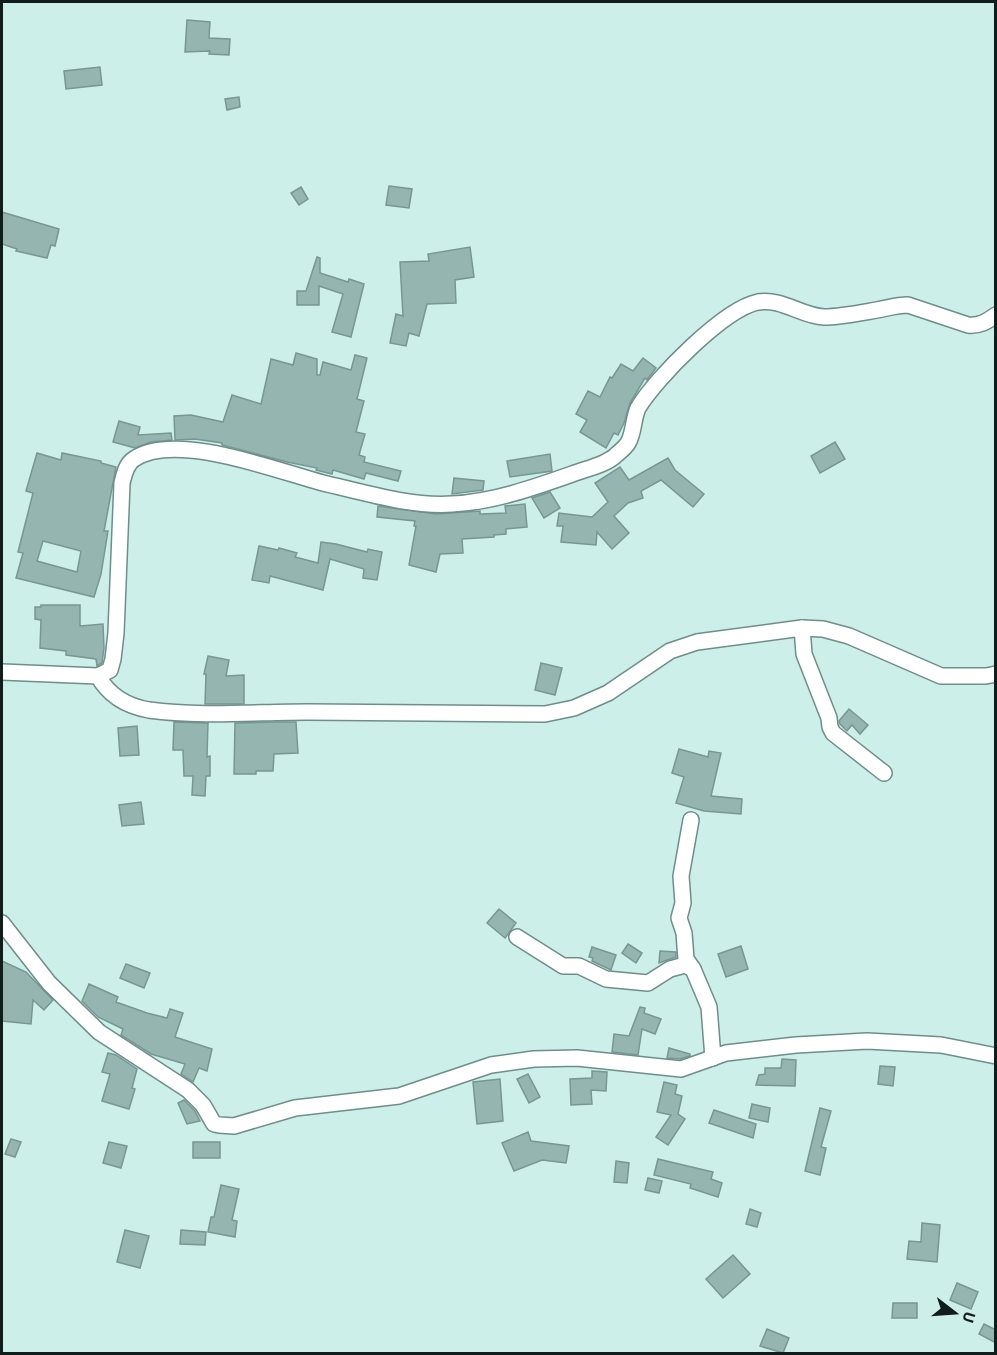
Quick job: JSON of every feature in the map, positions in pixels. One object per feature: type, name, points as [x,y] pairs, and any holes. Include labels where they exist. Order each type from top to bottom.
[{"type":"street","points":[[2,672],[98,676],[110,670],[113,659],[118,586],[122,483],[125,471],[132,460],[143,455],[184,449],[250,462],[321,483],[395,499],[428,504],[468,503],[552,481],[613,459],[628,443],[637,411],[660,378],[716,325],[758,302],[776,302],[803,314],[824,317],[908,305],[968,325],[984,323],[996,315]]},
{"type":"street","points":[[98,676],[106,689],[115,697],[148,710],[206,713],[545,714],[574,708],[608,693],[653,662],[679,648],[697,642],[802,628],[823,629],[849,636],[941,676],[996,674]]},
{"type":"street","points":[[802,628],[804,654],[829,718],[830,728],[843,742],[884,773]]},
{"type":"street","points":[[691,820],[681,876],[683,903],[679,918],[684,933],[686,959],[693,969],[709,1007],[713,1058]]},
{"type":"street","points":[[2,923],[49,984],[99,1032],[188,1090],[203,1105],[214,1124],[219,1125],[234,1126],[295,1108],[399,1096],[464,1073],[511,1061],[577,1058],[681,1069],[726,1053],[796,1045],[867,1041],[941,1045],[996,1056]]},
{"type":"street","points":[[517,937],[563,966],[579,966],[606,979],[648,983],[670,969],[685,965],[693,969]]},
{"type":"building","points":[[187,20],[210,22],[209,38],[230,39],[229,55],[209,54],[210,51],[185,52]]},
{"type":"building","points":[[100,67],[102,85],[66,89],[64,71]]},
{"type":"building","points":[[239,97],[240,107],[227,110],[225,99]]},
{"type":"building","points":[[389,186],[412,189],[409,208],[386,205]]},
{"type":"building","points":[[301,187],[308,199],[299,205],[291,193]]},
{"type":"building","points":[[2,212],[59,229],[55,246],[51,245],[47,258],[16,251],[17,249],[2,244]]},
{"type":"building","points":[[470,247],[474,277],[455,280],[456,303],[427,304],[419,336],[409,333],[406,346],[390,343],[396,314],[403,316],[400,262],[429,261],[428,254]]},
{"type":"building","points":[[317,257],[320,258],[320,273],[348,282],[349,279],[364,284],[351,337],[332,332],[343,294],[319,286],[319,305],[297,305],[297,291],[306,291]]},
{"type":"building","points":[[296,353],[317,359],[317,375],[320,375],[323,362],[351,370],[355,355],[367,358],[357,399],[364,401],[356,432],[365,434],[359,455],[365,457],[364,462],[401,471],[398,481],[366,473],[364,479],[333,470],[332,474],[316,470],[317,468],[222,445],[222,443],[195,439],[175,440],[174,416],[191,415],[223,422],[232,395],[261,404],[271,359],[293,365]]},
{"type":"building","points":[[643,358],[656,368],[647,380],[645,378],[630,403],[618,435],[614,433],[606,448],[580,432],[587,420],[576,414],[588,391],[600,397],[610,377],[612,378],[621,364],[633,371]]},
{"type":"building","points":[[119,421],[140,427],[138,435],[171,433],[172,440],[151,442],[135,448],[113,442]]},
{"type":"building","points":[[835,442],[845,459],[820,473],[811,456]]},
{"type":"building","points":[[37,453],[61,460],[62,453],[101,461],[101,463],[116,467],[104,531],[108,531],[101,574],[94,597],[16,578],[23,553],[18,552],[33,493],[26,491]],"holes":[[[43,541],[81,551],[77,572],[37,561]]]},
{"type":"building","points":[[550,454],[552,471],[510,477],[507,461]]},
{"type":"building","points":[[668,458],[675,470],[704,494],[693,507],[661,480],[641,491],[643,498],[628,503],[614,516],[629,533],[612,549],[597,532],[596,545],[561,542],[563,526],[557,526],[559,513],[592,517],[608,502],[595,483],[620,467],[629,480]]},
{"type":"building","points":[[454,478],[484,481],[483,490],[452,494]]},
{"type":"building","points":[[550,492],[560,508],[544,518],[532,498]]},
{"type":"building","points":[[525,504],[527,527],[506,529],[506,534],[494,535],[494,537],[462,539],[463,553],[440,554],[436,572],[409,565],[415,521],[377,517],[378,506],[436,514],[480,511],[480,514],[506,513],[505,506]]},
{"type":"building","points":[[321,542],[367,552],[368,549],[382,552],[377,580],[363,578],[364,569],[330,559],[323,590],[270,576],[269,583],[252,580],[259,546],[297,553],[295,557],[318,563]]},
{"type":"building","points":[[41,605],[80,605],[80,626],[103,624],[102,663],[97,666],[96,659],[66,655],[66,651],[40,648],[41,620],[35,619],[35,607],[41,607]]},
{"type":"building","points":[[208,656],[229,660],[226,676],[244,675],[244,704],[205,704],[206,674],[204,674]]},
{"type":"building","points":[[541,663],[562,668],[555,695],[535,690]]},
{"type":"building","points":[[849,709],[868,725],[860,734],[852,725],[847,731],[840,724],[839,721]]},
{"type":"building","points":[[174,722],[208,723],[207,757],[210,756],[210,776],[206,776],[205,796],[192,795],[193,776],[184,776],[183,750],[173,750]]},
{"type":"building","points":[[296,722],[298,753],[274,754],[273,771],[234,774],[235,723]]},
{"type":"building","points":[[137,726],[139,755],[120,756],[118,728]]},
{"type":"building","points":[[679,749],[708,757],[709,751],[721,753],[711,796],[742,799],[741,814],[704,811],[676,803],[684,777],[672,773]]},
{"type":"building","points":[[141,802],[144,824],[122,826],[119,805]]},
{"type":"building","points":[[499,909],[516,923],[505,938],[487,923]]},
{"type":"building","points":[[628,944],[642,953],[636,963],[622,953]]},
{"type":"building","points":[[741,946],[748,969],[726,977],[718,954]]},
{"type":"building","points":[[592,947],[616,955],[611,970],[592,961],[593,958],[589,957]]},
{"type":"building","points":[[660,951],[676,952],[676,957],[659,963]]},
{"type":"building","points":[[2,961],[26,972],[53,1000],[44,1010],[33,1000],[31,1024],[2,1021]]},
{"type":"building","points":[[126,964],[150,973],[144,988],[120,978]]},
{"type":"building","points":[[89,984],[118,997],[116,1002],[147,1013],[167,1018],[170,1009],[183,1013],[175,1037],[212,1049],[207,1071],[199,1068],[193,1082],[181,1074],[185,1064],[151,1054],[121,1035],[123,1029],[98,1017],[82,1001]]},
{"type":"building","points":[[640,1007],[645,1008],[644,1013],[661,1019],[655,1034],[642,1029],[638,1055],[612,1052],[614,1034],[629,1036]]},
{"type":"building","points":[[669,1048],[690,1054],[690,1056],[680,1059],[667,1058]]},
{"type":"building","points":[[108,1053],[116,1055],[137,1069],[132,1088],[135,1089],[129,1109],[102,1101],[110,1074],[102,1072]]},
{"type":"building","points":[[782,1059],[796,1060],[795,1086],[756,1085],[759,1075],[765,1074],[765,1068],[781,1068]]},
{"type":"building","points":[[880,1066],[895,1067],[893,1086],[878,1084]]},
{"type":"building","points":[[592,1071],[607,1072],[606,1091],[591,1090],[592,1104],[571,1105],[570,1079],[592,1078]]},
{"type":"building","points":[[528,1074],[540,1097],[529,1103],[517,1079]]},
{"type":"building","points":[[500,1079],[503,1121],[477,1124],[473,1082]]},
{"type":"building","points":[[664,1082],[677,1085],[675,1094],[682,1096],[678,1114],[685,1119],[668,1145],[656,1137],[671,1115],[657,1112]]},
{"type":"building","points":[[184,1100],[195,1111],[200,1121],[187,1124],[178,1103]]},
{"type":"building","points":[[752,1104],[770,1108],[768,1122],[749,1118]]},
{"type":"building","points":[[820,1108],[831,1111],[821,1147],[826,1148],[820,1175],[805,1171]]},
{"type":"building","points":[[714,1110],[756,1124],[753,1138],[709,1123]]},
{"type":"building","points":[[528,1132],[531,1141],[569,1146],[566,1163],[542,1160],[514,1171],[502,1143]]},
{"type":"building","points":[[11,1139],[21,1142],[15,1157],[5,1154]]},
{"type":"building","points":[[109,1142],[127,1146],[121,1168],[103,1163]]},
{"type":"building","points":[[193,1142],[220,1142],[220,1158],[193,1158]]},
{"type":"building","points":[[658,1159],[713,1172],[711,1179],[722,1183],[718,1197],[690,1188],[691,1184],[654,1175]]},
{"type":"building","points":[[616,1161],[629,1163],[627,1183],[614,1182]]},
{"type":"building","points":[[648,1178],[662,1181],[659,1193],[645,1190]]},
{"type":"building","points":[[221,1185],[239,1189],[232,1220],[237,1221],[235,1237],[208,1232]]},
{"type":"building","points":[[750,1209],[761,1213],[757,1227],[746,1224]]},
{"type":"building","points":[[922,1223],[940,1225],[937,1262],[907,1259],[909,1241],[921,1242]]},
{"type":"building","points":[[125,1230],[149,1236],[140,1268],[117,1262]]},
{"type":"building","points":[[181,1230],[206,1232],[205,1245],[180,1244]]},
{"type":"building","points":[[733,1255],[750,1274],[723,1298],[706,1279]]},
{"type":"building","points":[[957,1283],[978,1292],[971,1309],[950,1300]]},
{"type":"building","points":[[893,1303],[917,1303],[917,1318],[892,1318]]},
{"type":"building","points":[[984,1324],[996,1330],[996,1343],[979,1334]]},
{"type":"building","points":[[767,1329],[789,1338],[783,1353],[760,1346]]}]
